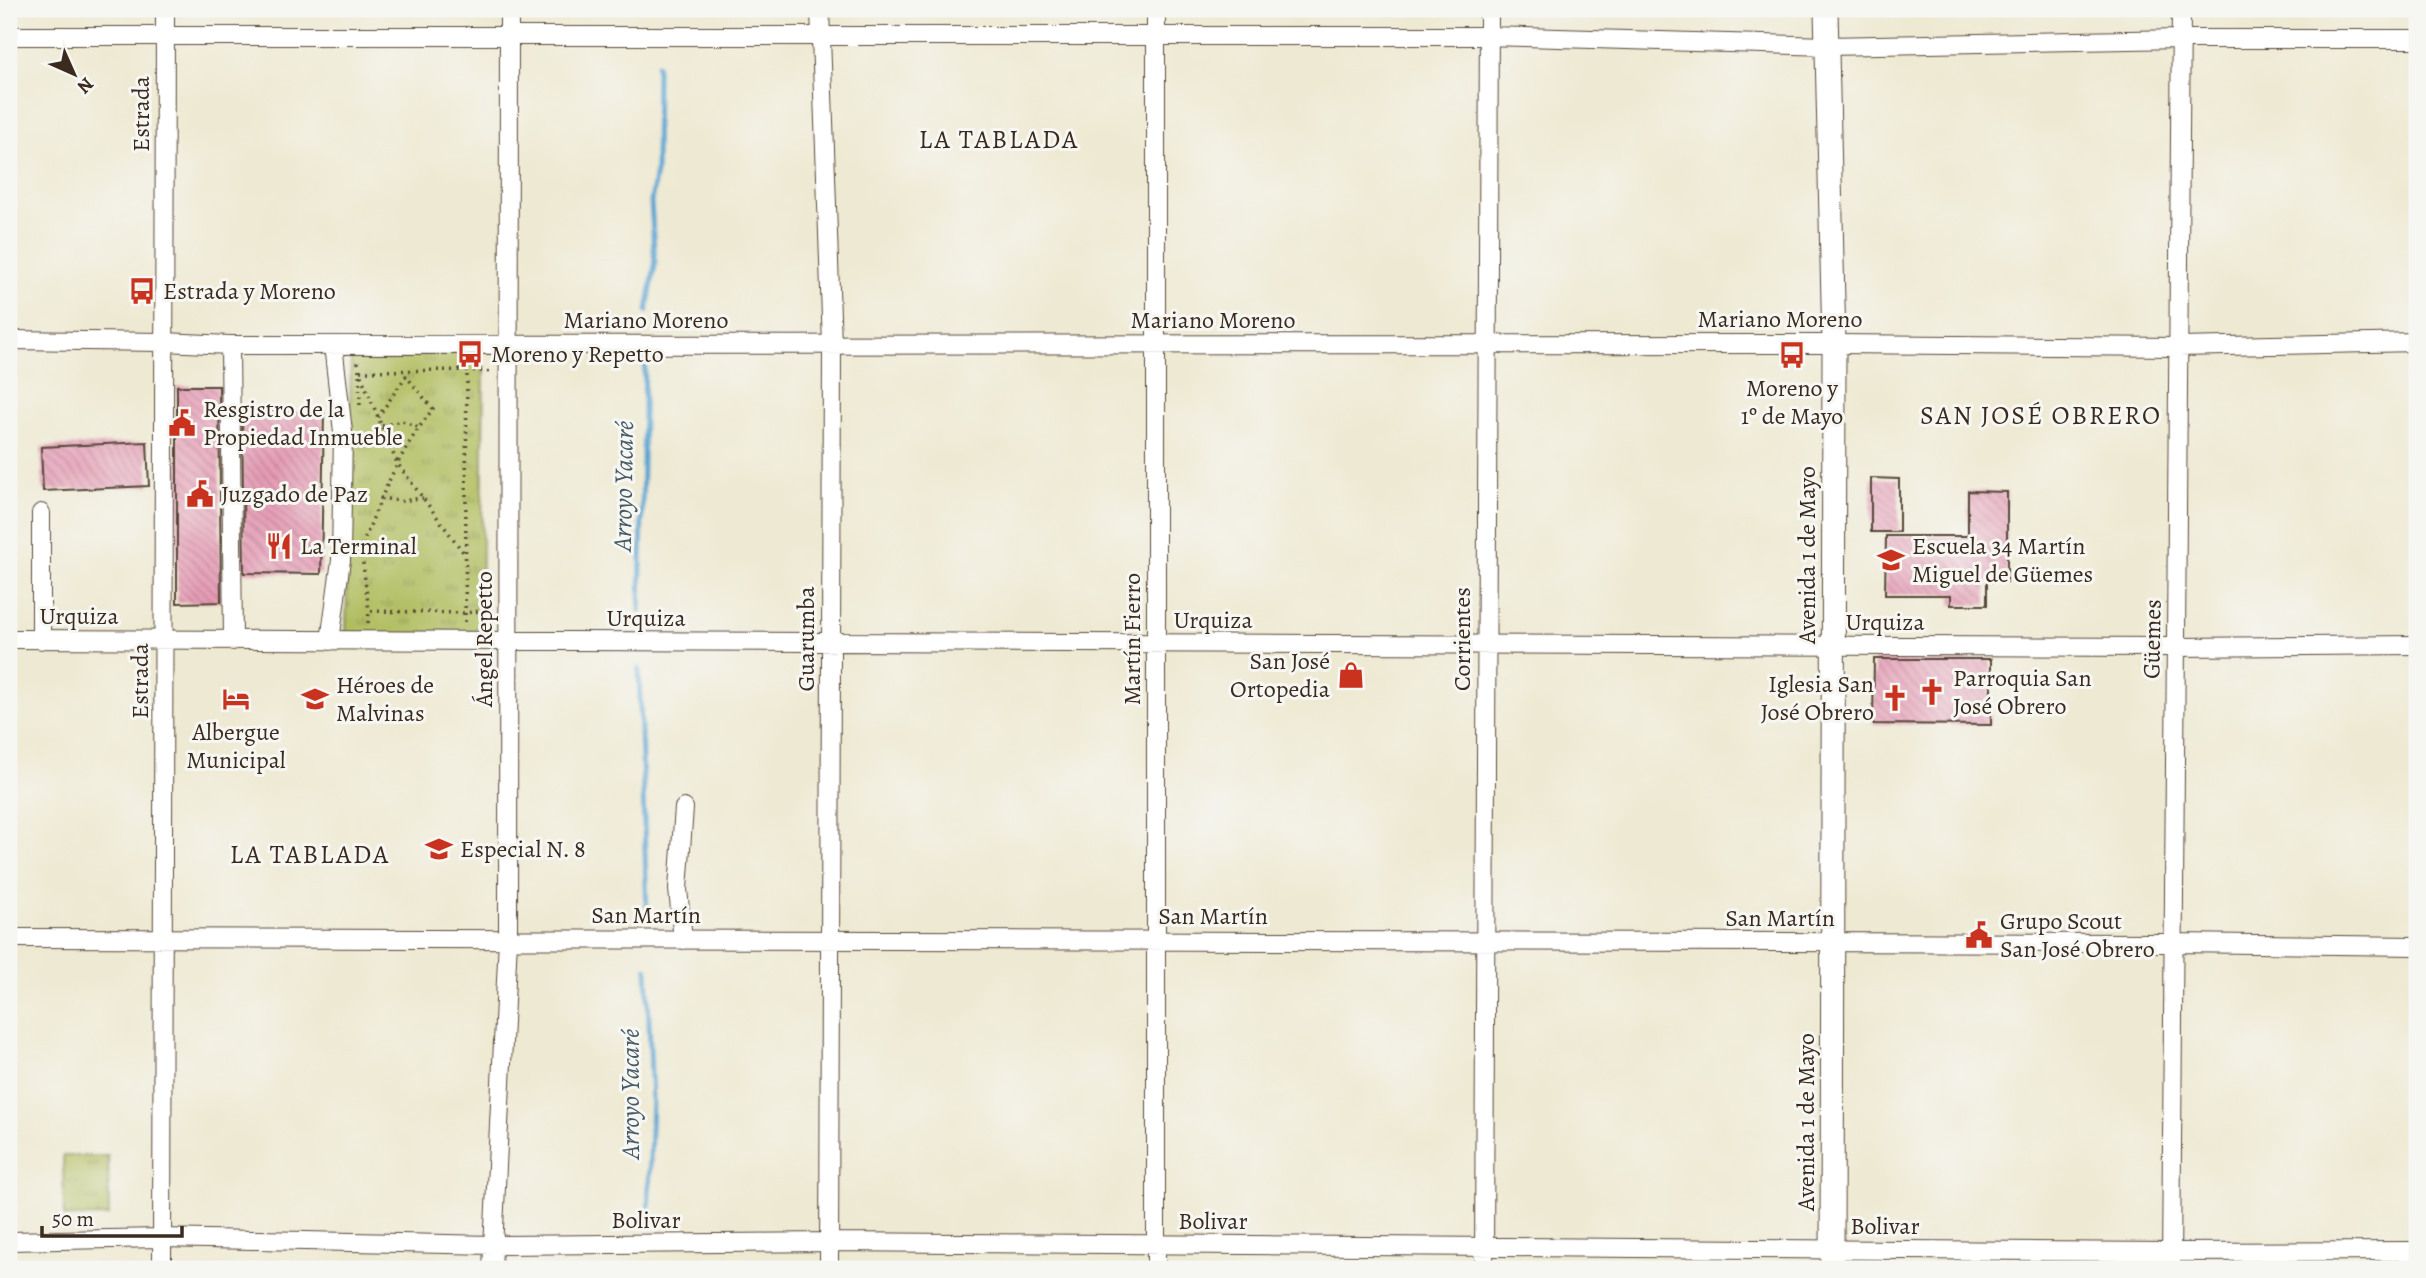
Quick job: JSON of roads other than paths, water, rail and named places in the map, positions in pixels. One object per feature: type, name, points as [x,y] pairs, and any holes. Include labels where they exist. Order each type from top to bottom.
[{"type":"main road","name":"Avenida 1 de Mayo","points":[[1826,9],[1833,344],[1832,1260]]},
{"type":"street","name":"Estrada","points":[[162,1269],[165,9]]},
{"type":"street","name":"Ángel Repetto","points":[[492,1269],[508,939],[509,9]]},
{"type":"street","name":"Guarumba","points":[[820,9],[832,345],[829,1269]]},
{"type":"street","name":"Martín Fierro","points":[[1156,9],[1156,1269]]},
{"type":"street","name":"Corrientes","points":[[1484,1269],[1489,9]]},
{"type":"street","name":"Güemes","points":[[2171,1261],[2180,9]]},
{"type":"street","points":[[9,36],[1489,36],[1827,46],[2181,39],[2417,39]]},
{"type":"street","name":"Mariano Moreno","points":[[9,340],[230,345],[1833,344],[2179,347],[2417,342]]},
{"type":"street","points":[[230,345],[233,641]]},
{"type":"street","points":[[330,641],[341,560],[342,524],[343,421],[333,345]]},
{"type":"street","points":[[41,513],[41,640]]},
{"type":"street","name":"Urquiza","points":[[9,639],[2176,647],[2417,645]]},
{"type":"street","points":[[683,940],[678,889],[684,808]]},
{"type":"street","name":"San Martín","points":[[9,938],[2174,943],[2417,946]]},
{"type":"street","name":"Bolivar","points":[[9,1241],[162,1238],[493,1245],[829,1242],[1484,1247],[1832,1260],[2171,1261],[2417,1251]]},
{"type":"waterway","name":"Arroyo Yacaré","points":[[647,311],[655,265],[651,202],[656,171],[657,65]]},
{"type":"waterway","name":"Arroyo Yacaré","points":[[640,611],[645,362]]},
{"type":"waterway","name":"Arroyo Yacaré","points":[[639,669],[647,912]]},
{"type":"waterway","name":"Arroyo Yacaré","points":[[647,969],[652,1100],[648,1219]]},
{"type":"place","name":"Estrada y Moreno","points":[[142,291]]},
{"type":"place","name":"Moreno y Repetto","points":[[470,354]]},
{"type":"place","name":"Moreno y 1º de Mayo","points":[[1792,355]]},
{"type":"place","name":"Resgistro de la Propiedad Inmueble","points":[[182,423]]},
{"type":"place","name":"Juzgado de Paz","points":[[200,494]]},
{"type":"place","name":"La Terminal","points":[[279,546]]},
{"type":"place","name":"Escuela 34 Martín Miguel de Güemes","points":[[1891,560]]},
{"type":"place","name":"San José Ortopedia","points":[[1351,675]]},
{"type":"place","name":"Parroquia San José Obrero","points":[[1932,692]]},
{"type":"place","name":"Iglesia San José Obrero","points":[[1895,698]]},
{"type":"place","name":"Albergue Municipal","points":[[236,699]]},
{"type":"place","name":"Héroes de Malvinas","points":[[315,699]]},
{"type":"place","name":"Especial N. 8","points":[[439,849]]},
{"type":"place","name":"Grupo Scout San José Obrero","points":[[1979,935]]},
{"type":"district","name":"LA TABLADA","points":[[999,139]]},
{"type":"district","name":"SAN JOSÉ OBRERO","points":[[2041,415]]},
{"type":"district","name":"LA TABLADA","points":[[310,854]]}]
